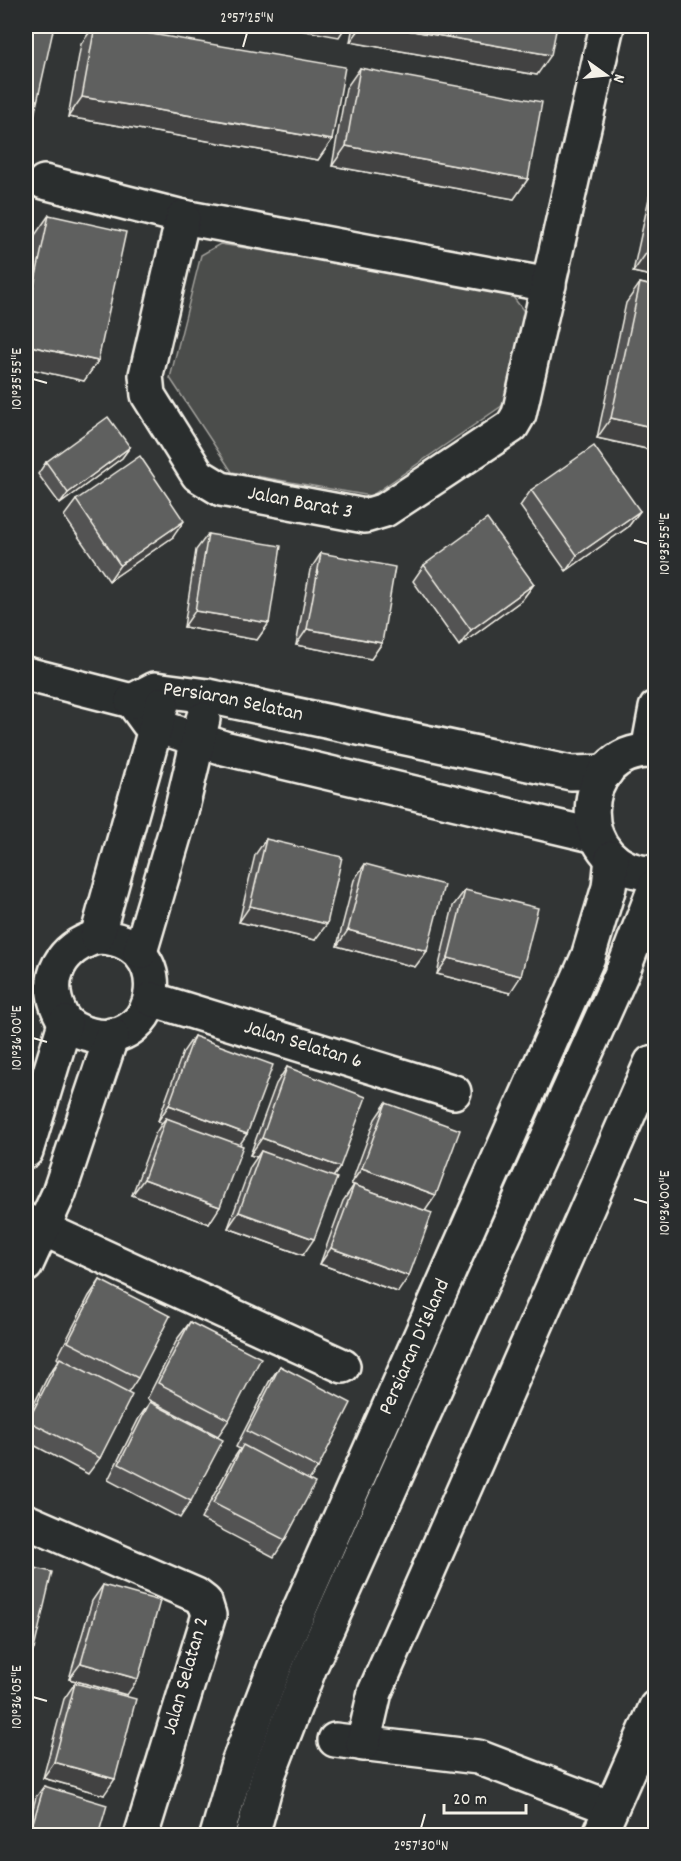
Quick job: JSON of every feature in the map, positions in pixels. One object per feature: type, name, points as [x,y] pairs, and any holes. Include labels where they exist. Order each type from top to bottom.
[{"type":"street","name":"Jalan Barat 3","points":[[183,217],[146,375],[148,395],[198,475],[221,489],[366,516],[385,510],[512,426],[519,414],[607,26]]},
{"type":"street","points":[[44,182],[183,217],[549,285]]},
{"type":"street","points":[[26,674],[132,701]]},
{"type":"street","name":"Persiaran Selatan","points":[[606,772],[571,773],[208,696],[155,689],[132,701],[148,723],[156,726],[604,847],[635,871],[656,873]]},
{"type":"street","points":[[98,936],[166,691]]},
{"type":"street","points":[[140,952],[180,816],[208,696]]},
{"type":"street","points":[[606,772],[632,754],[652,751],[656,708]]},
{"type":"street","name":"Persiaran D'Island","points":[[217,1836],[238,1763],[279,1656],[588,957],[609,887],[604,847],[591,820],[596,786],[606,772]]},
{"type":"street","name":"Persiaran D'Island","points":[[252,1836],[269,1773],[310,1667],[624,969],[656,885]]},
{"type":"street","points":[[98,936],[113,937],[128,943],[140,952],[149,966],[153,983],[152,999],[144,1015],[133,1027],[102,1037],[85,1034],[65,1023],[53,997],[53,981],[57,964],[81,941],[98,936]]},
{"type":"street","name":"Jalan Selatan 6","points":[[152,999],[454,1092]]},
{"type":"street","points":[[26,1151],[65,1023]]},
{"type":"street","points":[[26,1265],[35,1225],[59,1193],[112,1035]]},
{"type":"street","points":[[656,1062],[651,1063],[375,1692],[349,1742],[478,1757],[605,1822],[656,1707]]},
{"type":"street","points":[[35,1225],[343,1366]]},
{"type":"street","name":"Jalan Selatan 2","points":[[26,1521],[196,1595],[205,1602],[209,1615],[176,1716],[141,1836]]},
{"type":"shaded area","points":[[220,244],[507,289],[526,314],[506,403],[371,496],[232,472],[170,378],[201,255]]},
{"type":"building","points":[[26,26],[54,26],[32,125],[26,124]]},
{"type":"building","points":[[95,26],[345,67],[332,140],[82,97]]},
{"type":"building","points":[[384,26],[557,26],[551,55]]},
{"type":"building","points":[[360,68],[542,102],[528,179],[346,146]]},
{"type":"building","points":[[656,213],[656,254],[647,252]]},
{"type":"building","points":[[49,215],[126,232],[98,361],[26,345],[26,323]]},
{"type":"building","points":[[640,283],[656,287],[656,428],[611,418]]},
{"type":"building","points":[[108,417],[130,447],[68,493],[46,462]]},
{"type":"building","points":[[594,446],[640,511],[577,555],[531,490]]},
{"type":"building","points":[[140,456],[184,521],[120,565],[76,500]]},
{"type":"building","points":[[487,519],[534,584],[471,630],[424,565]]},
{"type":"building","points":[[208,534],[281,546],[269,623],[195,611]]},
{"type":"building","points":[[321,553],[395,567],[382,643],[307,629]]},
{"type":"building","points":[[266,839],[342,857],[327,924],[250,906]]},
{"type":"building","points":[[365,864],[444,885],[427,951],[348,930]]},
{"type":"building","points":[[465,890],[538,908],[521,976],[448,958]]},
{"type":"building","points":[[194,1036],[273,1065],[247,1134],[169,1105]]},
{"type":"building","points":[[287,1067],[366,1097],[340,1167],[262,1138]]},
{"type":"building","points":[[386,1103],[460,1130],[436,1195],[362,1168]]},
{"type":"building","points":[[166,1118],[243,1146],[220,1207],[144,1179]]},
{"type":"building","points":[[261,1151],[337,1178],[314,1239],[239,1212]]},
{"type":"building","points":[[354,1185],[432,1213],[409,1276],[331,1248]]},
{"type":"building","points":[[100,1280],[170,1316],[138,1378],[68,1342]]},
{"type":"building","points":[[190,1322],[261,1358],[229,1420],[158,1383]]},
{"type":"building","points":[[60,1358],[132,1395],[100,1458],[28,1421]]},
{"type":"building","points":[[280,1366],[351,1403],[318,1468],[247,1431]]},
{"type":"building","points":[[150,1402],[223,1440],[191,1501],[119,1464]]},
{"type":"building","points":[[243,1445],[315,1483],[285,1540],[213,1503]]},
{"type":"building","points":[[26,1566],[52,1572],[34,1649],[26,1647]]},
{"type":"building","points":[[103,1585],[160,1601],[138,1679],[81,1663]]},
{"type":"building","points":[[75,1683],[136,1699],[115,1779],[54,1762]]},
{"type":"building","points":[[44,1786],[107,1805],[98,1836],[29,1836]]}]
